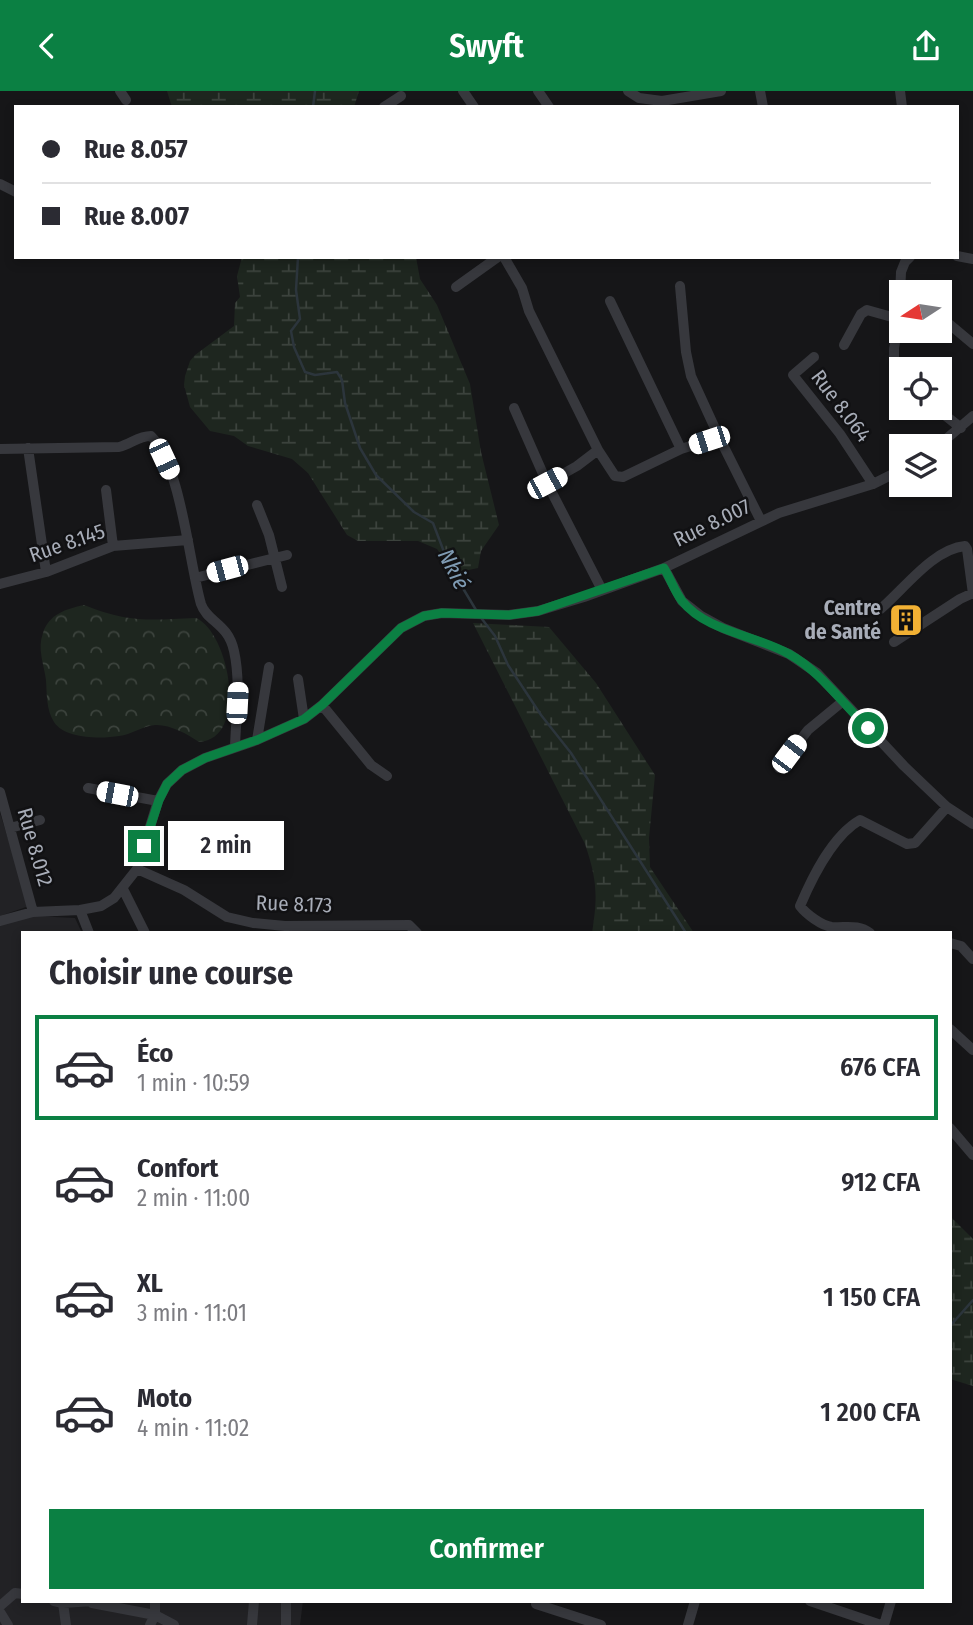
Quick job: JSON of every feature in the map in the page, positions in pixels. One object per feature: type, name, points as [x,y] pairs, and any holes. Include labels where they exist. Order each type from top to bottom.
[{"type":"street","points":[[628,91],[639,98],[663,104],[685,94],[721,91]]},
{"type":"street","points":[[387,105],[403,94]]},
{"type":"street","points":[[456,287],[495,259]]},
{"type":"street","points":[[505,259],[522,288],[529,311],[598,450],[615,476],[623,477],[681,449],[719,437]]},
{"type":"street","points":[[900,280],[901,272],[908,259]]},
{"type":"street","points":[[680,286],[691,376],[761,520]]},
{"type":"street","points":[[610,301],[681,449]]},
{"type":"street","points":[[844,345],[861,314],[867,310],[889,316]]},
{"type":"street","points":[[952,326],[973,344]]},
{"type":"street","name":"Rue 8.064","points":[[814,357],[793,375],[840,434],[873,484]]},
{"type":"street","points":[[514,408],[547,483],[602,590]]},
{"type":"street","points":[[952,435],[973,416]]},
{"type":"street","points":[[951,420],[961,428]]},
{"type":"street","points":[[0,449],[119,447],[142,436],[151,436],[156,441],[172,477],[202,607],[223,627],[234,652],[238,681],[235,747]]},
{"type":"street","points":[[28,448],[46,572]]},
{"type":"street","points":[[547,483],[598,450]]},
{"type":"street","name":"Rue 8.007","points":[[0,921],[33,912],[101,906],[123,889],[137,869],[159,800],[167,784],[182,770],[304,719],[322,705],[401,628],[424,616],[442,613],[492,615],[538,611],[664,568],[761,520],[873,484],[889,476]]},
{"type":"street","points":[[106,490],[113,546]]},
{"type":"street","points":[[257,505],[269,535],[282,587]]},
{"type":"street","name":"Rue 8.145","points":[[0,584],[46,572],[113,546],[188,540]]},
{"type":"street","points":[[877,613],[937,555],[965,546],[973,593],[894,642]]},
{"type":"street","points":[[195,578],[287,555]]},
{"type":"street","points":[[664,568],[682,601],[701,616],[723,628],[789,654],[817,673],[842,702],[947,807],[973,824]]},
{"type":"street","points":[[257,740],[269,667]]},
{"type":"street","points":[[298,679],[304,719]]},
{"type":"street","points":[[779,768],[808,730],[842,702]]},
{"type":"street","points":[[322,705],[366,760],[387,776]]},
{"type":"street","points":[[88,788],[159,800]]},
{"type":"street","name":"Rue 8.012","points":[[0,792],[33,912]]},
{"type":"street","points":[[867,931],[863,928],[832,927],[804,911],[800,906],[816,870],[832,848],[860,820],[907,844],[915,843],[947,807]]},
{"type":"street","points":[[10,828],[40,820]]},
{"type":"street","name":"Rue 8.173","points":[[137,869],[184,890],[227,917],[253,923],[285,926],[409,925],[415,931]]},
{"type":"street","points":[[123,889],[144,931]]},
{"type":"street","points":[[79,910],[88,931]]},
{"type":"street","points":[[952,943],[961,946],[973,958]]},
{"type":"street","points":[[952,1031],[973,1050]]},
{"type":"street","points":[[952,1130],[973,1155]]},
{"type":"street","points":[[0,1606],[15,1593],[21,1594]]},
{"type":"street","points":[[59,1603],[66,1625]]},
{"type":"street","points":[[97,1603],[155,1615],[174,1625]]},
{"type":"street","points":[[150,1625],[155,1615],[155,1603]]},
{"type":"street","points":[[252,1625],[254,1603]]},
{"type":"street","points":[[286,1603],[286,1625]]},
{"type":"street","points":[[688,1625],[694,1603]]},
{"type":"street","points":[[816,1603],[883,1625],[890,1603]]},
{"type":"street","points":[[536,1604],[601,1625]]},
{"type":"street","points":[[0,1612],[8,1625]]},
{"type":"shaded area","points":[[0,813],[29,906],[0,916]]},
{"type":"shaded area","points":[[35,916],[75,918],[81,931],[21,931],[21,1603],[303,1603],[300,1625],[0,1625],[0,924]]},
{"type":"green space","points":[[167,91],[359,91],[355,105],[171,105]]},
{"type":"green space","points":[[241,259],[416,259],[420,279],[437,305],[470,384],[481,452],[499,525],[481,551],[478,568],[454,573],[437,549],[418,541],[358,541],[347,535],[308,473],[292,459],[248,446],[234,436],[210,431],[190,407],[184,385],[190,361],[234,326],[235,303],[240,297],[237,276]]},
{"type":"green space","points":[[84,605],[127,618],[196,618],[208,627],[218,643],[229,684],[229,705],[225,723],[215,736],[199,742],[178,730],[160,725],[123,735],[103,737],[84,737],[59,728],[48,707],[41,639],[49,621],[54,617]]},
{"type":"green space","points":[[473,623],[549,627],[596,683],[655,775],[649,838],[650,867],[693,931],[592,931],[595,888],[585,844]]},
{"type":"green space","points":[[952,1218],[973,1239],[973,1386],[952,1380]]},
{"type":"waterway","name":"Nkié","points":[[313,105],[315,91]]},
{"type":"waterway","name":"Nkié","points":[[298,259],[296,290],[300,319],[291,331],[294,347],[305,372],[315,375],[337,372],[342,380],[345,403],[360,448],[376,475],[414,512],[433,523],[449,565],[476,610]]},
{"type":"waterway","name":"Nkié","points":[[482,619],[495,636],[508,665],[541,715],[571,753],[685,931]]},
{"type":"waterway","name":"Nkié","points":[[952,1324],[973,1300]]},
{"type":"place","name":"Centre de Santé","points":[[906,620]]},
{"type":"route","points":[[144,846],[167,784],[182,770],[205,758],[257,740],[304,719],[322,705],[401,628],[424,616],[442,613],[509,615],[538,611],[664,568],[682,601],[701,616],[723,628],[789,654],[817,673],[868,728]]}]
